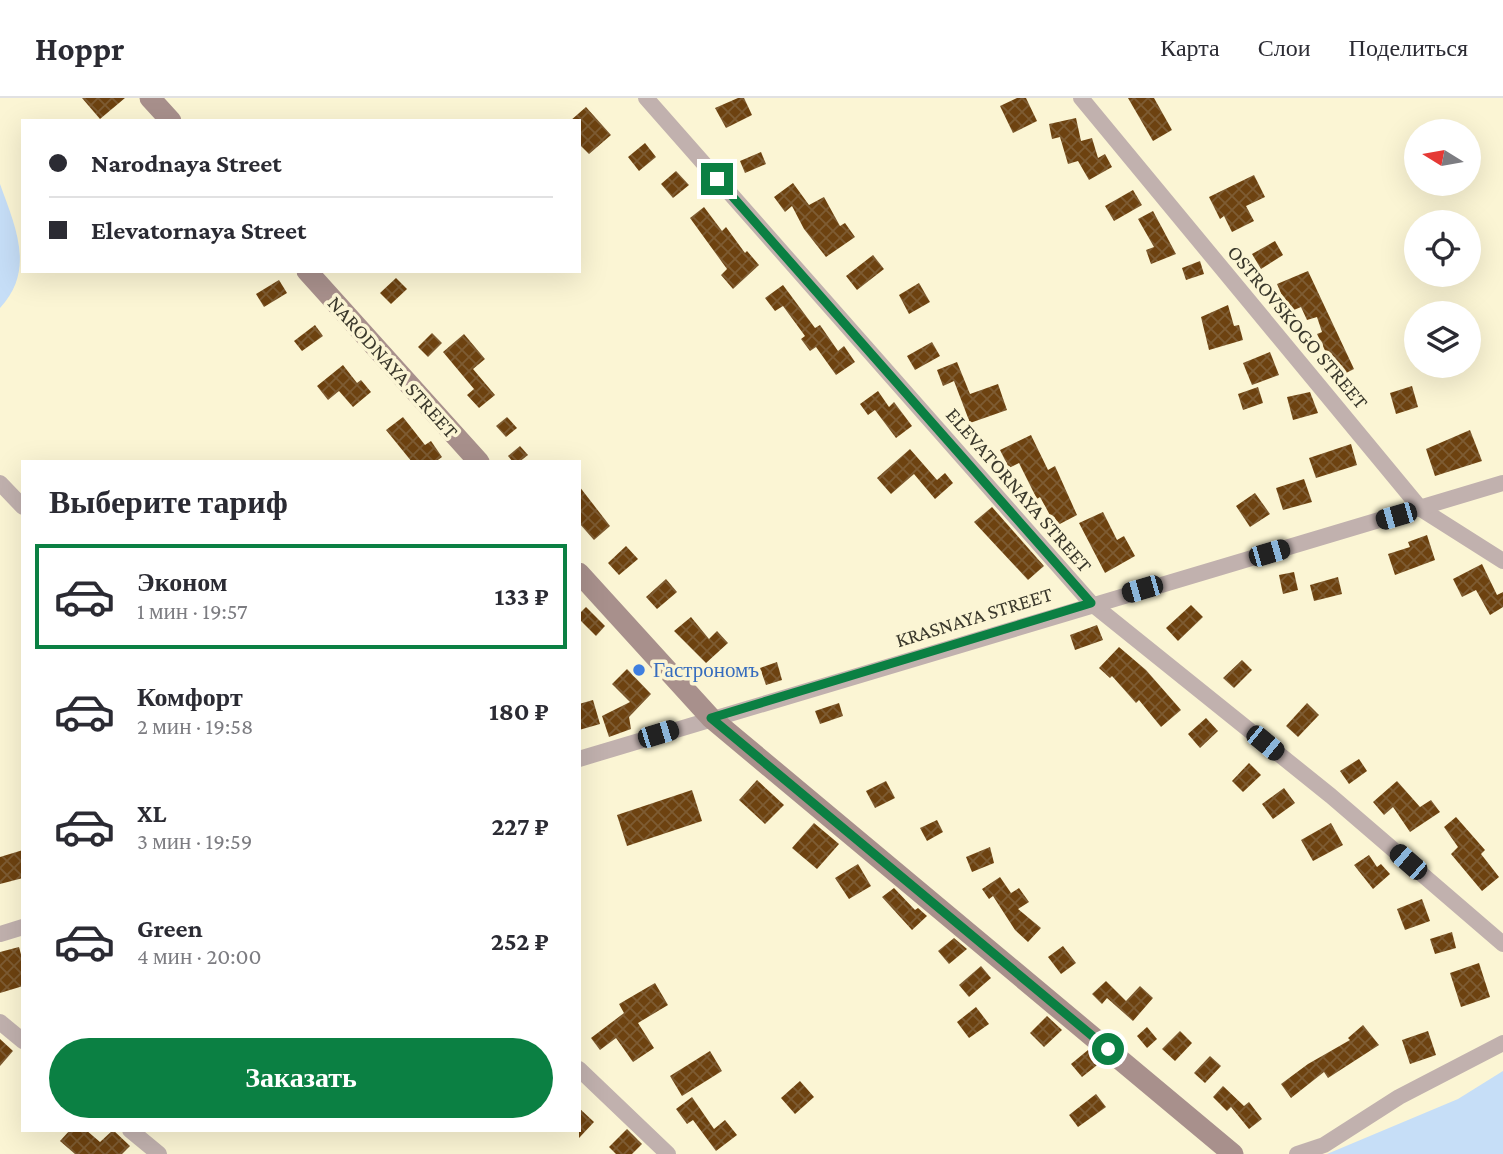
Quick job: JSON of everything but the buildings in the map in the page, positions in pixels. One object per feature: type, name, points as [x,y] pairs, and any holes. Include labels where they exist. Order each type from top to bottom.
[{"type":"main road","points":[[150,98],[169,119]]},
{"type":"main road","name":"NARODNAYA STREET","points":[[309,273],[477,460]]},
{"type":"main road","points":[[581,575],[711,718],[1233,1154]]},
{"type":"street","name":"ELEVATORNAYA STREET","points":[[646,98],[1091,603],[1331,796],[1503,944]]},
{"type":"street","name":"OSTROVSKOGO STREET","points":[[1081,98],[1421,509],[1503,561]]},
{"type":"street","name":"KRASNAYA STREET","points":[[581,758],[1091,603],[1421,509],[1503,482]]},
{"type":"street","points":[[0,483],[21,505]]},
{"type":"street","points":[[0,934],[21,928]]},
{"type":"street","points":[[0,1022],[21,1039]]},
{"type":"street","points":[[1297,1154],[1324,1146],[1399,1097],[1503,1043]]},
{"type":"street","points":[[581,1071],[668,1154]]},
{"type":"street","points":[[132,1132],[159,1154]]},
{"type":"water","points":[[0,184],[16,232],[20,263],[11,293],[0,308]]},
{"type":"water","points":[[1503,1071],[1503,1154],[1327,1154],[1458,1099]]},
{"type":"place","name":"Гастрономъ","points":[[639,670]]},
{"type":"route","points":[[717,179],[1091,603],[711,718],[1108,1049]]}]
